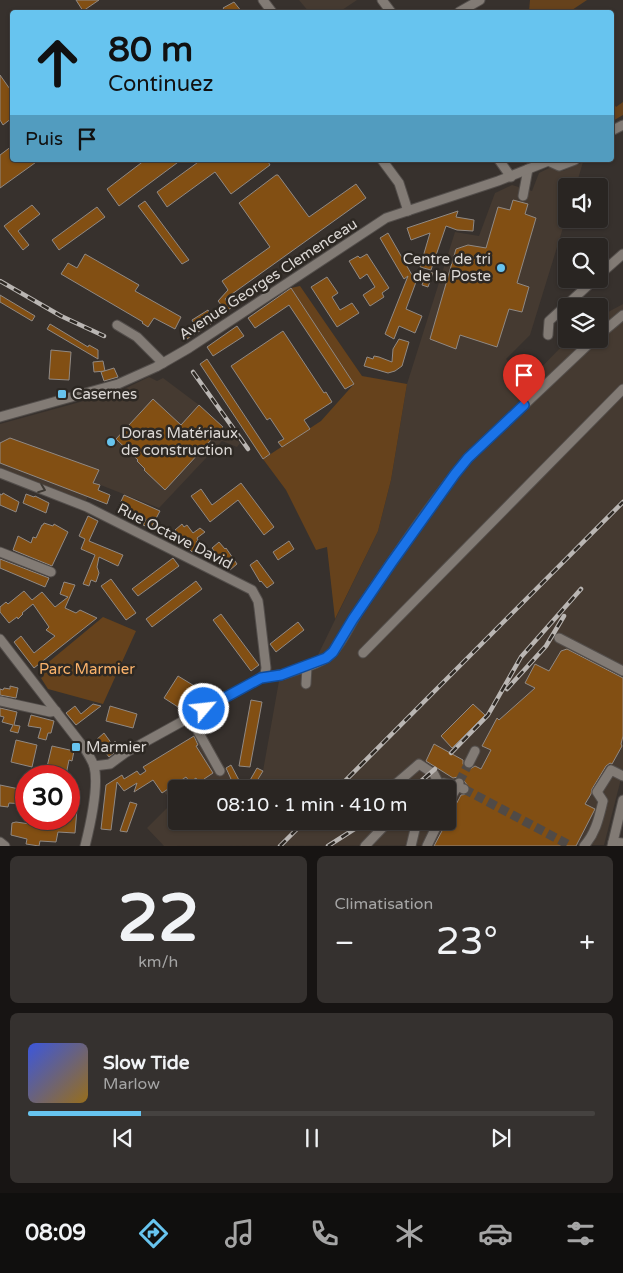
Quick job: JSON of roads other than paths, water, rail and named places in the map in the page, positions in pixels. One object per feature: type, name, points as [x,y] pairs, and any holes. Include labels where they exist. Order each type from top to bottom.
[{"type":"street","points":[[465,10],[480,0]]},
{"type":"street","points":[[383,162],[399,183],[408,211]]},
{"type":"street","points":[[500,162],[511,176]]},
{"type":"street","name":"Avenue Georges Clemenceau","points":[[0,417],[118,384],[163,363],[189,348],[386,218],[511,176],[546,162]]},
{"type":"street","points":[[551,162],[558,166],[569,162]]},
{"type":"street","points":[[523,196],[528,169]]},
{"type":"street","points":[[608,267],[623,254]]},
{"type":"street","points":[[548,335],[549,321],[585,288]]},
{"type":"street","points":[[608,328],[623,315]]},
{"type":"street","points":[[116,325],[137,337],[163,363]]},
{"type":"street","points":[[94,766],[110,764],[125,753],[261,678],[281,675],[307,667],[333,652],[392,562],[468,458],[584,348]]},
{"type":"street","points":[[363,653],[623,389]]},
{"type":"street","name":"Rue Octave David","points":[[0,473],[84,505],[252,590],[258,601],[266,668],[265,674],[261,678]]},
{"type":"street","points":[[0,552],[51,572]]},
{"type":"street","points":[[559,638],[623,671]]},
{"type":"street","points":[[0,639],[85,749],[94,766],[95,781],[90,824],[85,846]]},
{"type":"street","points":[[281,675],[319,661]]},
{"type":"street","points":[[306,684],[307,667]]},
{"type":"street","points":[[0,701],[50,712],[56,711]]},
{"type":"street","points":[[190,717],[220,771]]},
{"type":"street","points":[[469,763],[475,751]]},
{"type":"street","points":[[401,780],[420,764],[434,774],[434,780]]},
{"type":"street","points":[[584,846],[597,825],[603,801],[597,792],[611,770],[623,776]]},
{"type":"street","points":[[623,800],[612,844],[623,843]]},
{"type":"street","points":[[365,846],[380,830]]},
{"type":"street","points":[[411,846],[415,830]]},
{"type":"street","points":[[427,846],[435,830]]},
{"type":"street","points":[[0,842],[5,846]]},
{"type":"tunnel","points":[[459,782],[469,763]]},
{"type":"tunnel","points":[[464,789],[571,846]]},
{"type":"railway","points":[[0,281],[61,316],[104,336]]},
{"type":"railway","points":[[193,372],[248,449]]},
{"type":"railway","points":[[346,780],[623,502]]},
{"type":"railway","points":[[451,753],[488,715],[521,657],[581,589]]},
{"type":"railway","points":[[507,689],[546,646],[564,616]]},
{"type":"railway","points":[[422,780],[435,769]]},
{"type":"railway","points":[[280,846],[296,830]]},
{"type":"railway","points":[[328,846],[353,830]]},
{"type":"place","name":"Centre de tri de la Poste","points":[[501,268]]},
{"type":"place","name":"Casernes","points":[[62,394]]},
{"type":"place","name":"Doras Matériaux de construction","points":[[111,442]]},
{"type":"place","name":"Marmier","points":[[76,747]]},
{"type":"park label","name":"Parc Marmier","points":[[87,669]]}]
